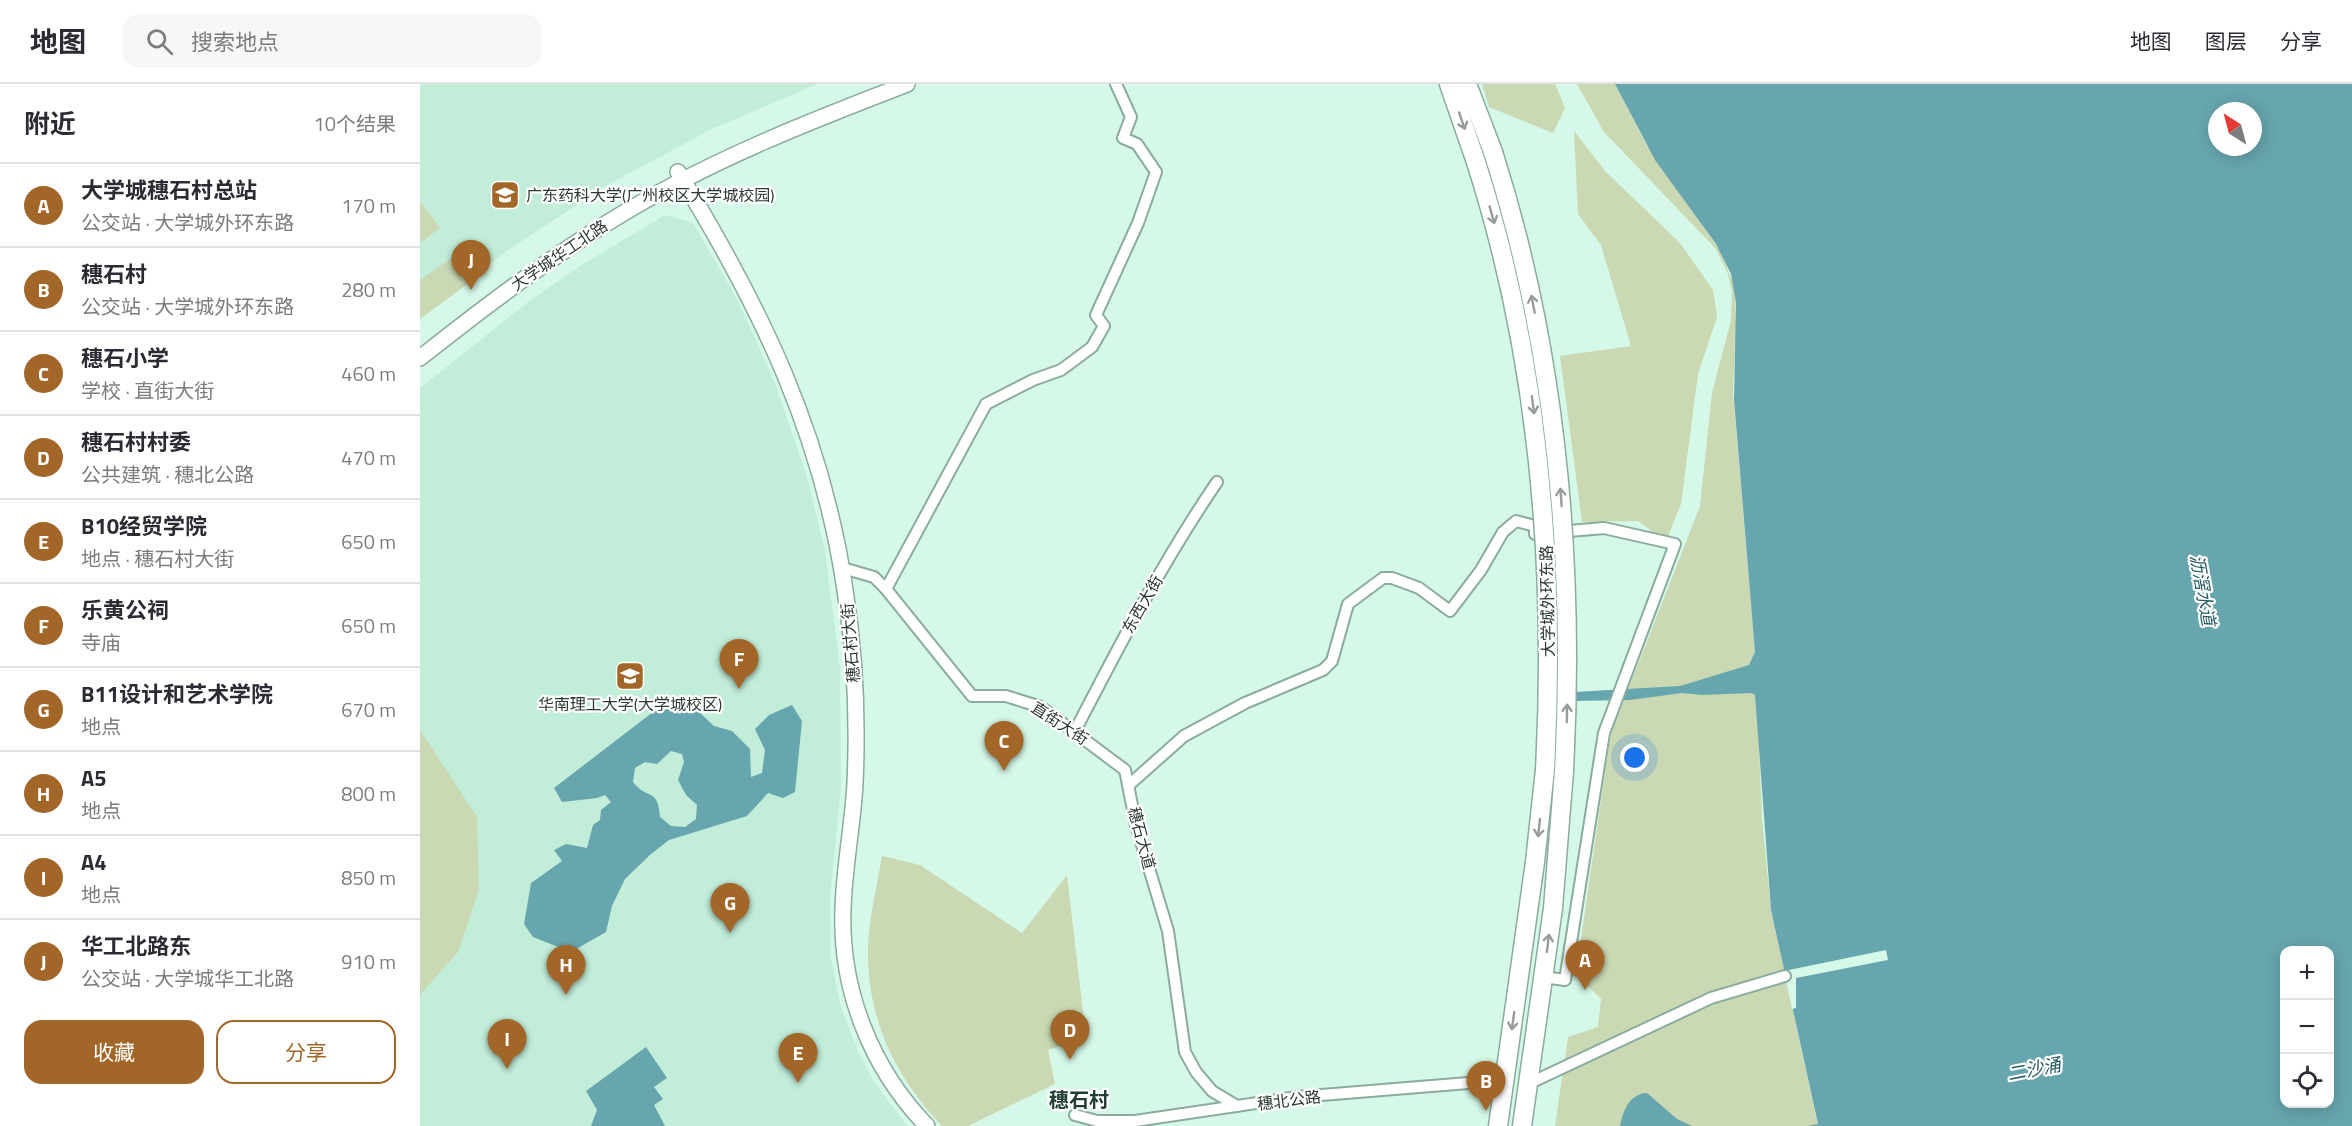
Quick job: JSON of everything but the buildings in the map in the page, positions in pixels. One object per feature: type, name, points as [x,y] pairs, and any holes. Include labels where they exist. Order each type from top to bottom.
[{"type":"main road","name":"大学城华工北路","points":[[420,358],[554,256],[681,176],[772,127],[881,84]]},
{"type":"main road","name":"大学城华工北路","points":[[420,347],[549,249],[627,200],[775,136],[907,84]]},
{"type":"main road","name":"大学城外环东路","points":[[1449,84],[1475,159],[1514,299],[1535,425],[1549,595],[1545,770],[1535,862],[1497,1123]]},
{"type":"main road","name":"大学城外环东路","points":[[1467,84],[1493,152],[1515,224],[1530,286],[1555,436],[1567,587],[1564,771],[1557,865],[1544,977],[1522,1126]]},
{"type":"main road","name":"穗石村大街","points":[[681,176],[728,254],[772,341],[800,410],[826,496],[845,589],[855,691],[854,797],[843,907],[847,970],[860,1019],[874,1053],[899,1094],[927,1126]]},
{"type":"street","points":[[846,569],[874,577],[886,589],[986,404],[1033,380],[1061,370],[1092,347],[1104,326],[1096,315],[1138,223],[1156,172],[1137,144],[1123,138],[1131,117],[1116,84]]},
{"type":"street","name":"东西大街","points":[[1075,731],[1133,620],[1183,532],[1217,482]]},
{"type":"street","name":"穗石大道","points":[[1237,1106],[1218,1096],[1206,1084],[1191,1065],[1185,1052],[1168,931],[1136,825],[1130,784],[1184,736],[1245,703],[1313,676],[1332,661],[1346,608],[1351,600],[1383,578],[1392,578],[1419,588],[1450,611],[1481,570],[1503,532],[1516,521],[1535,526],[1535,534],[1610,528],[1675,543],[1614,701],[1601,742],[1565,980],[1544,977]]},
{"type":"street","name":"直街大街","points":[[886,589],[972,696],[1000,695],[1028,701],[1048,711],[1123,767],[1130,784]]},
{"type":"street","points":[[1528,1084],[1711,998],[1785,976]]},
{"type":"street","name":"穗北公路","points":[[1075,1115],[1098,1121],[1135,1121],[1297,1097],[1504,1080]]},
{"type":"shaded area","name":"广东药科大学(广州校区大学城校园)","points":[[420,84],[817,84],[714,128],[607,185],[508,250],[420,317]]},
{"type":"shaded area","points":[[1482,84],[1555,84],[1565,108],[1553,133],[1489,107]]},
{"type":"shaded area","points":[[1577,84],[1615,84],[1646,144],[1721,252],[1735,288],[1733,392],[1755,652],[1762,818],[1771,910],[1818,1126],[1555,1126],[1568,1037],[1598,1027],[1601,999],[1576,974],[1609,745],[1613,728],[1700,506],[1712,393],[1731,320],[1732,292],[1728,274],[1716,249],[1604,132]]},
{"type":"shaded area","points":[[1574,131],[1605,171],[1680,243],[1713,290],[1717,317],[1698,374],[1681,504],[1666,541],[1638,521],[1582,522],[1560,356],[1631,346],[1601,245],[1578,214]]},
{"type":"shaded area","points":[[420,201],[440,228],[420,243]]},
{"type":"shaded area","name":"华南理工大学(大学城校区)","points":[[665,215],[693,223],[737,299],[775,383],[808,480],[825,551],[840,668],[841,787],[830,898],[831,958],[840,1004],[857,1049],[874,1082],[907,1126],[420,1126],[420,388],[524,305],[577,268]]},
{"type":"shaded area","points":[[453,257],[470,282],[420,319],[420,280]]},
{"type":"shaded area","points":[[420,730],[477,817],[479,889],[458,952],[420,995]]},
{"type":"shaded area","points":[[882,856],[920,865],[1022,933],[1067,875],[1085,1029],[1071,1037],[1074,1042],[1048,1050],[1055,1084],[968,1126],[942,1126],[925,1107],[897,1066],[878,1022],[872,999],[868,948]]},
{"type":"water","points":[[1615,84],[2352,84],[2352,1126],[1807,1126],[1818,1124],[1771,910],[1755,695],[1751,693],[1702,695],[1682,693],[1630,700],[1574,701],[1574,692],[1680,686],[1749,665],[1755,652],[1734,400],[1736,303],[1731,274],[1716,244],[1655,160]]},
{"type":"water","points":[[672,705],[699,712],[714,726],[732,731],[750,749],[751,777],[762,773],[765,750],[755,729],[769,715],[792,705],[802,721],[795,792],[783,798],[768,793],[747,816],[669,840],[625,879],[612,906],[606,932],[571,952],[533,937],[524,924],[531,883],[562,861],[554,850],[566,844],[587,848],[593,825],[600,820],[601,810],[611,802],[605,795],[562,802],[554,788],[653,712]],"holes":[[[671,751],[682,754],[684,762],[678,780],[686,795],[697,805],[696,819],[685,827],[671,826],[660,817],[655,798],[638,788],[633,782],[635,768],[645,762],[657,764]]]},
{"type":"water","points":[[646,1047],[667,1078],[654,1087],[663,1099],[654,1105],[665,1126],[591,1126],[597,1110],[586,1091]]},
{"type":"water","points":[[1647,1093],[1677,1119],[1692,1126],[1620,1126],[1625,1109],[1631,1100]]},
{"type":"pier","points":[[1886,950],[1888,960],[1796,978],[1796,1008],[1792,1009],[1784,971]]},
{"type":"place","name":"广东药科大学(广州校区大学城校园)","points":[[505,195]]},
{"type":"place","name":"华工北路东","points":[[471,290]]},
{"type":"place","name":"华南理工大学(大学城校区)","points":[[630,676]]},
{"type":"place","name":"乐黄公祠","points":[[739,689]]},
{"type":"place","name":"穗石小学","points":[[1004,771]]},
{"type":"place","name":"B11设计和艺术学院","points":[[730,933]]},
{"type":"place","name":"大学城穗石村总站","points":[[1585,990]]},
{"type":"place","name":"A5","points":[[566,995]]},
{"type":"place","name":"穗石村村委","points":[[1070,1060]]},
{"type":"place","name":"A4","points":[[507,1069]]},
{"type":"place","name":"B10经贸学院","points":[[798,1083]]},
{"type":"place","name":"穗石村","points":[[1486,1111]]},
{"type":"district","name":"穗石村","points":[[1079,1099]]},
{"type":"water label","name":"沥滘水道","points":[[2203,590]]},
{"type":"water label","name":"二沙涌","points":[[2034,1069]]}]
